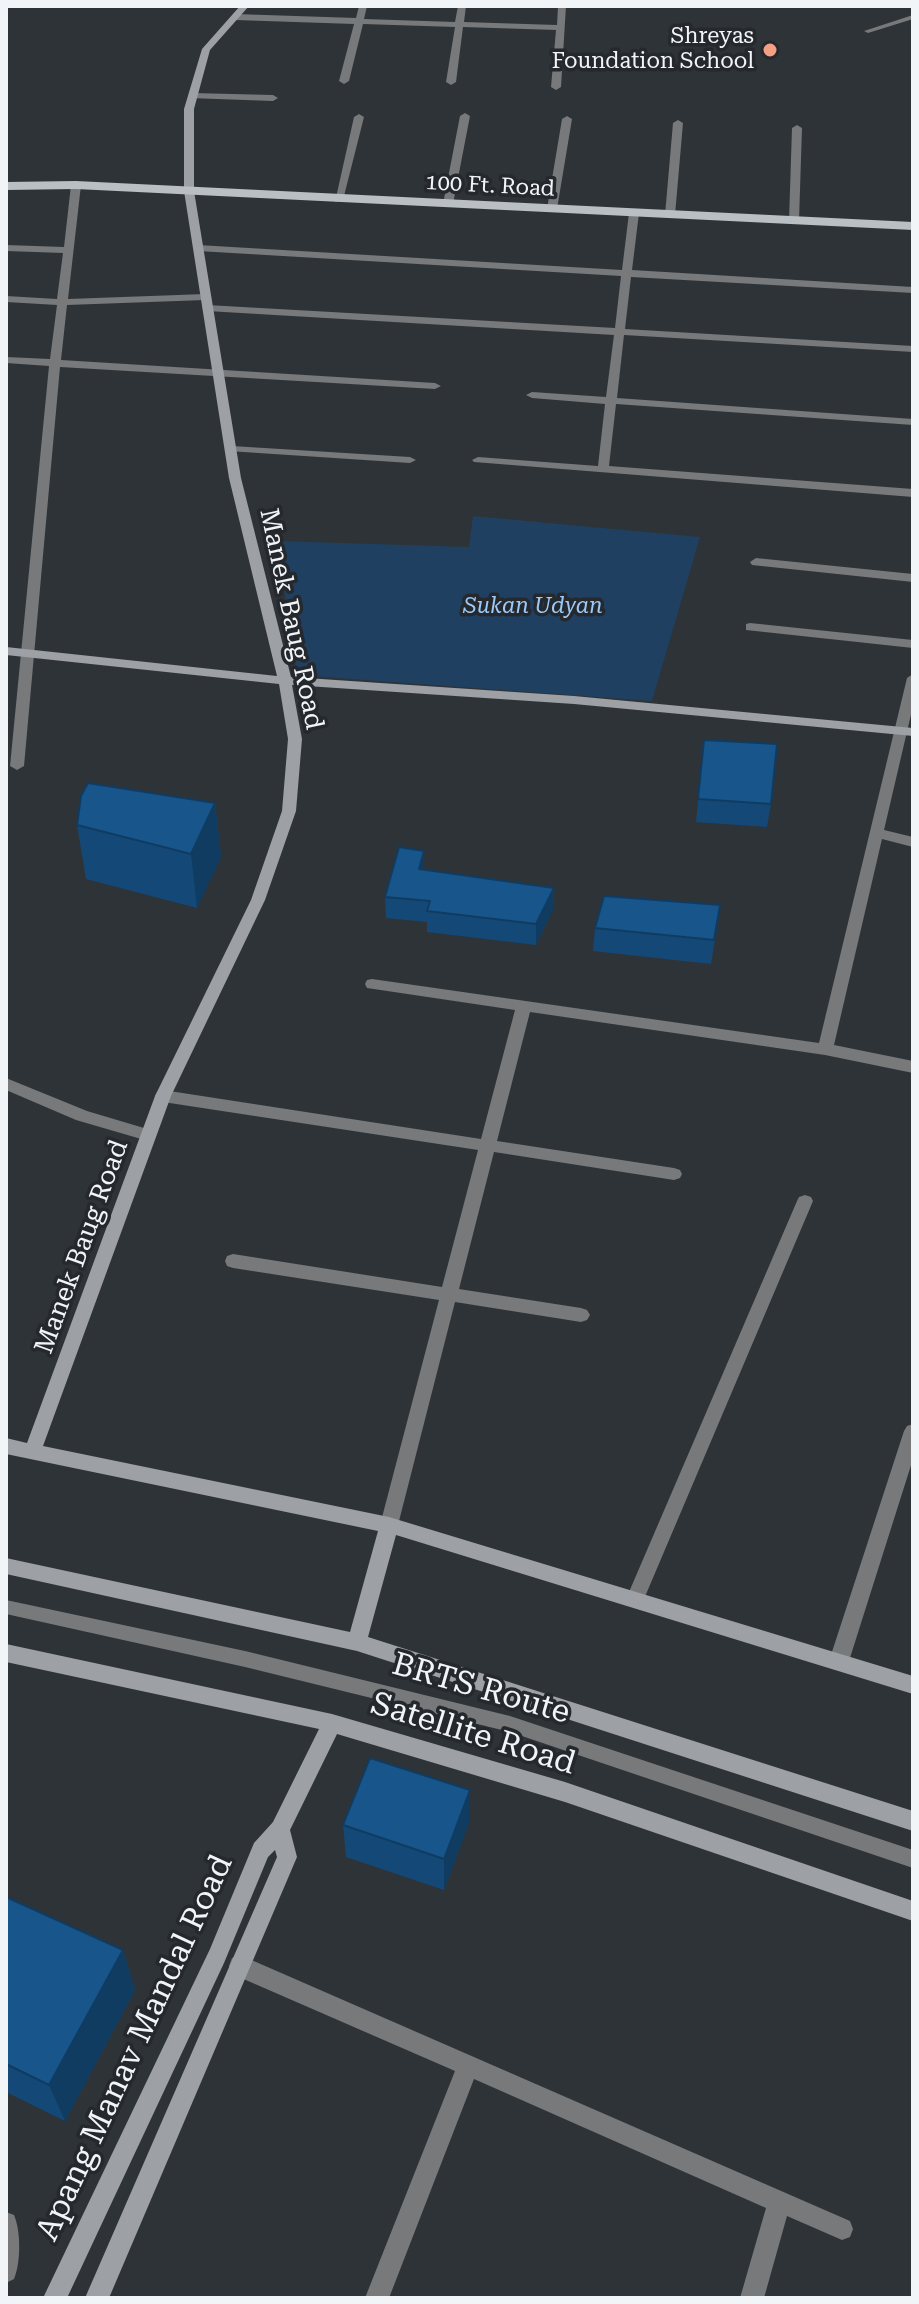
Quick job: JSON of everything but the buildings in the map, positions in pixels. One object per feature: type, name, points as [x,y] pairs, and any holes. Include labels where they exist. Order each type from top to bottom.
[{"type":"main road","name":"100 Ft. Road","points":[[6,175],[43,178],[71,185]]},
{"type":"main road","name":"100 Ft. Road","points":[[6,186],[71,185],[913,226]]},
{"type":"street","points":[[344,81],[363,6]]},
{"type":"street","points":[[451,82],[462,6]]},
{"type":"street","points":[[556,87],[562,6]]},
{"type":"street","points":[[240,11],[360,21],[561,28]]},
{"type":"street","name":"Manek Baug Road","points":[[32,1453],[163,1096],[258,900],[289,811],[295,739],[285,681],[235,478],[189,191],[192,96],[206,49],[240,11]]},
{"type":"street","points":[[192,96],[273,98]]},
{"type":"street","points":[[448,204],[465,116]]},
{"type":"street","points":[[338,200],[359,117]]},
{"type":"street","points":[[552,209],[567,119]]},
{"type":"street","points":[[670,215],[678,123]]},
{"type":"street","points":[[794,221],[797,128]]},
{"type":"street","points":[[17,766],[68,250],[71,185]]},
{"type":"street","points":[[603,468],[634,213]]},
{"type":"street","points":[[6,248],[68,250]]},
{"type":"street","points":[[198,248],[913,290]]},
{"type":"street","points":[[6,299],[206,302],[913,349]]},
{"type":"street","points":[[6,360],[435,386]]},
{"type":"street","points":[[532,395],[913,422]]},
{"type":"street","points":[[232,449],[410,460]]},
{"type":"street","points":[[478,460],[913,493]]},
{"type":"street","points":[[756,562],[913,578]]},
{"type":"street","points":[[750,627],[913,644]]},
{"type":"street","points":[[6,651],[285,681],[574,700],[907,732]]},
{"type":"street","points":[[825,1049],[877,833],[907,732],[913,678]]},
{"type":"street","points":[[877,833],[913,842]]},
{"type":"street","points":[[372,984],[825,1049],[913,1067]]},
{"type":"street","points":[[357,1642],[524,1005]]},
{"type":"street","points":[[6,1084],[82,1116],[148,1135]]},
{"type":"street","points":[[163,1096],[486,1148],[674,1174]]},
{"type":"street","points":[[635,1599],[805,1201]]},
{"type":"street","points":[[233,1261],[449,1297],[581,1315]]},
{"type":"street","points":[[839,1661],[913,1431]]},
{"type":"street","points":[[6,1446],[389,1525],[913,1685]]},
{"type":"street","name":"Satellite Road","points":[[6,1566],[357,1642],[913,1821]]},
{"type":"street","name":"Satellite Road","points":[[6,1653],[332,1723],[565,1792],[913,1911]]},
{"type":"street","name":"Apang Manav Mandal Road","points":[[55,2298],[210,1970],[261,1850],[280,1829],[332,1723]]},
{"type":"street","points":[[97,2298],[287,1857],[280,1829]]},
{"type":"street","points":[[240,1966],[467,2068],[842,2229]]},
{"type":"street","points":[[377,2298],[467,2068]]},
{"type":"street","points":[[752,2298],[779,2203]]},
{"type":"street","points":[[6,2223],[6,2271]]},
{"type":"lane","points":[[868,31],[913,17]]},
{"type":"lane","name":"BRTS Route","points":[[12,1607],[510,1724],[913,1859]]},
{"type":"green space","name":"Sukan Udyan","points":[[473,516],[700,537],[652,701],[297,675],[277,541],[469,547]]},
{"type":"place","name":"Shreyas Foundation School","points":[[770,50]]}]
